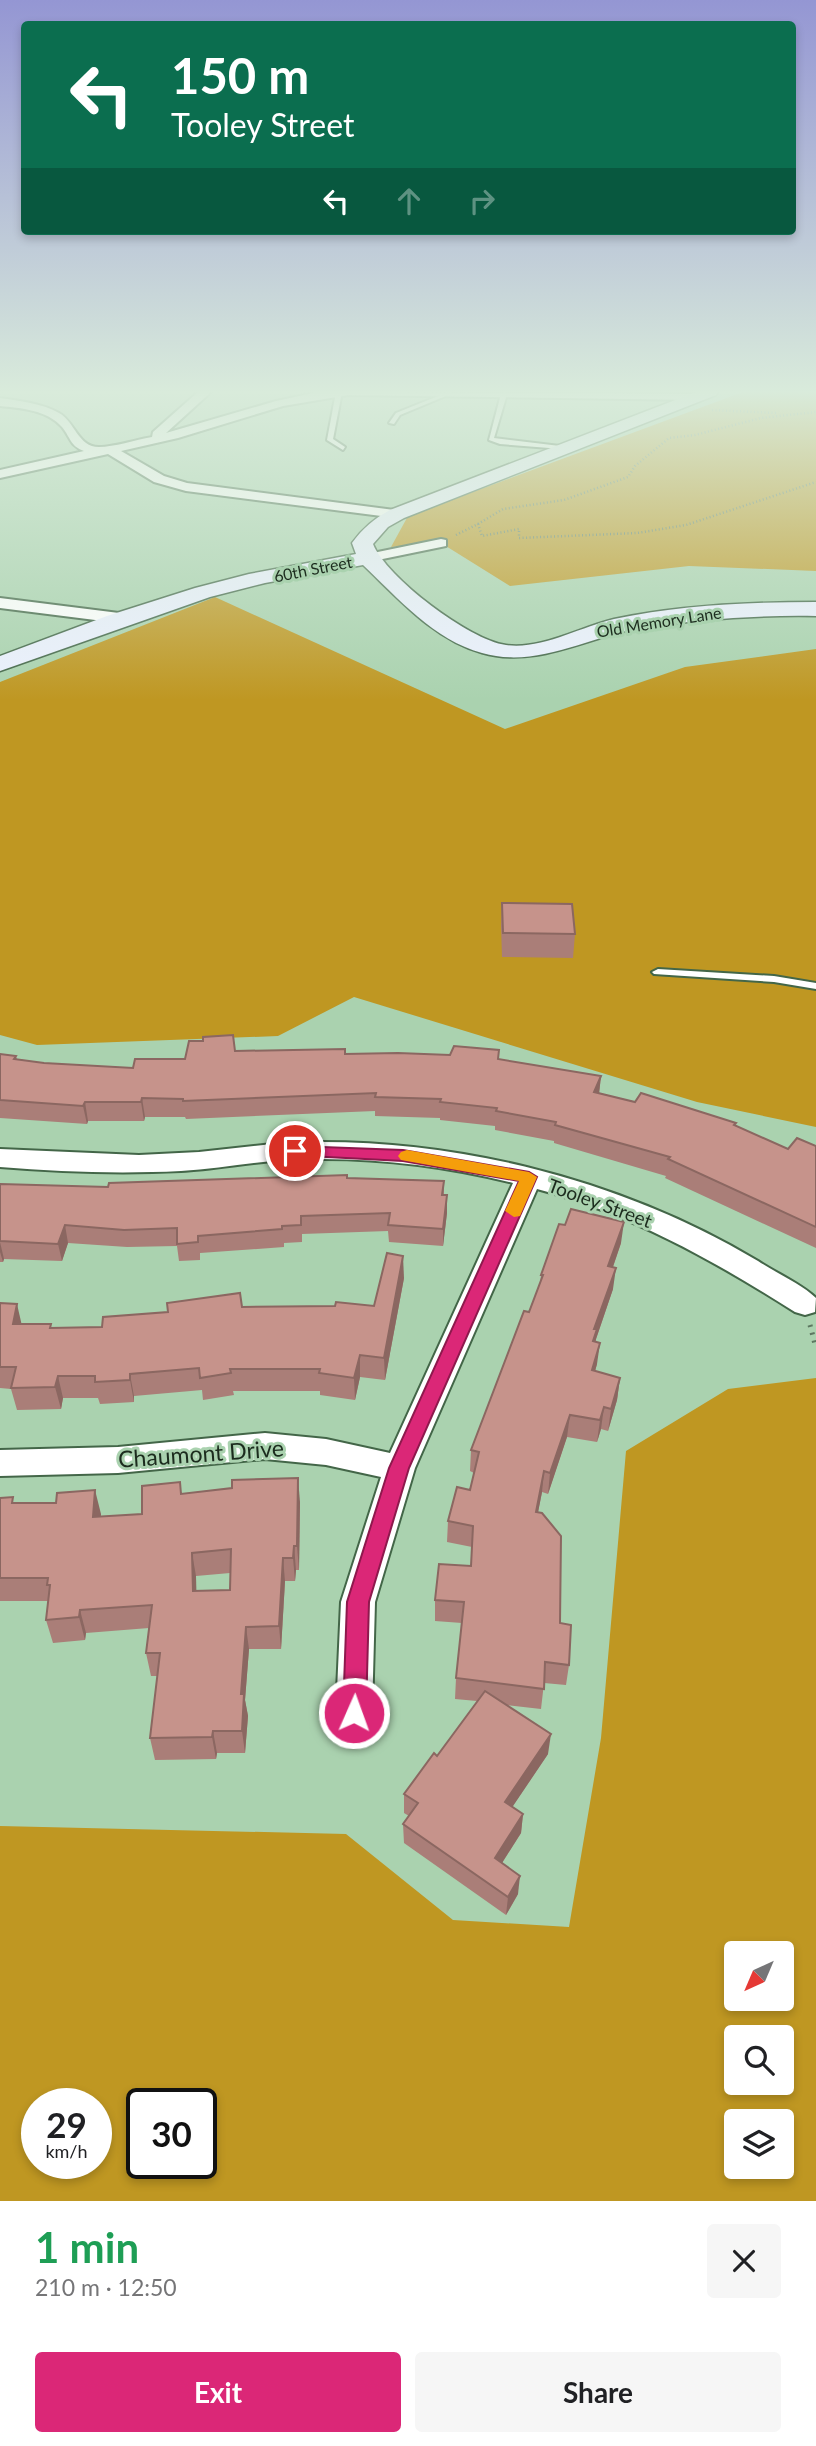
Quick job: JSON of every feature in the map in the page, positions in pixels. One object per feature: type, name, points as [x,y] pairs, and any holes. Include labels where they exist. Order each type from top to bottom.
[{"type":"street","points":[[246,495],[397,514]]},
{"type":"street","name":"60th Street","points":[[0,664],[119,618],[235,583],[368,558],[362,543],[369,533],[397,514],[445,495]]},
{"type":"street","points":[[368,558],[441,543]]},
{"type":"street","name":"Old Memory Lane","points":[[368,558],[444,626],[506,652],[534,650],[569,638],[644,621],[729,610],[816,609]]},
{"type":"street","points":[[0,603],[119,618]]},
{"type":"street","name":"Tooley Street","points":[[0,1158],[130,1164],[185,1162],[295,1151],[403,1155],[529,1177],[599,1199],[705,1244],[805,1304]]},
{"type":"street","points":[[354,1713],[358,1602],[399,1468],[529,1177]]},
{"type":"street","name":"Chaumont Drive","points":[[0,1464],[118,1460],[265,1446],[326,1452],[399,1468]]},
{"type":"lane","points":[[657,972],[774,979],[816,986]]},
{"type":"path","points":[[441,543],[503,509],[564,500],[579,495]]},
{"type":"path","points":[[478,524],[482,536],[520,529],[519,538],[637,533],[685,525],[777,495]]},
{"type":"shaded area","points":[[466,495],[816,495],[816,571],[689,566],[510,586],[441,543],[391,547],[408,516]]},
{"type":"shaded area","points":[[215,597],[505,729],[685,667],[816,649],[816,1127],[697,1102],[354,997],[278,1036],[37,1045],[0,1035],[0,682]]},
{"type":"shaded area","points":[[816,1378],[816,2201],[0,2201],[0,1826],[346,1834],[453,1920],[569,1927],[601,1738],[626,1451],[728,1389]]},
{"type":"building","points":[[502,903],[572,904],[575,934],[503,933]]},
{"type":"building","points":[[233,1035],[235,1051],[345,1049],[345,1054],[450,1055],[454,1046],[499,1050],[498,1059],[601,1076],[594,1092],[635,1102],[641,1093],[736,1123],[734,1125],[788,1149],[797,1138],[816,1146],[816,1227],[668,1159],[670,1157],[555,1125],[556,1122],[496,1111],[497,1108],[440,1102],[441,1099],[375,1097],[376,1093],[183,1101],[142,1098],[141,1102],[85,1102],[83,1106],[0,1100],[0,1054],[44,1063],[133,1068],[135,1059],[185,1059],[189,1041]]},
{"type":"building","points":[[347,1175],[347,1178],[444,1181],[442,1195],[447,1195],[443,1229],[388,1225],[390,1213],[301,1216],[301,1225],[198,1236],[198,1242],[177,1244],[177,1228],[124,1230],[65,1225],[58,1244],[0,1241],[0,1184],[108,1187],[109,1183]]},
{"type":"building","points":[[571,1209],[624,1222],[608,1266],[616,1268],[594,1329],[597,1329],[593,1341],[600,1343],[592,1370],[620,1378],[611,1409],[604,1407],[600,1420],[570,1415],[550,1473],[544,1471],[536,1512],[542,1513],[561,1536],[560,1623],[571,1625],[569,1665],[545,1662],[544,1689],[456,1678],[464,1602],[435,1600],[439,1564],[471,1566],[473,1526],[448,1521],[457,1487],[470,1490],[479,1452],[471,1450],[524,1311],[529,1312],[559,1224],[565,1225]]},
{"type":"building","points":[[387,1253],[403,1256],[384,1358],[360,1355],[354,1378],[319,1373],[320,1369],[230,1369],[231,1373],[200,1378],[199,1368],[130,1374],[130,1380],[95,1382],[95,1376],[58,1376],[55,1387],[11,1388],[16,1367],[0,1367],[0,1303],[17,1304],[13,1324],[51,1324],[50,1328],[102,1327],[103,1317],[168,1312],[167,1303],[240,1293],[242,1307],[335,1306],[336,1302],[374,1306]]},
{"type":"building","points":[[298,1478],[297,1546],[294,1546],[293,1558],[283,1558],[279,1626],[246,1627],[241,1694],[244,1694],[242,1731],[213,1731],[212,1737],[150,1738],[160,1653],[146,1653],[152,1605],[80,1610],[79,1617],[46,1620],[50,1585],[47,1585],[48,1578],[0,1578],[0,1498],[13,1497],[12,1503],[56,1503],[57,1493],[95,1490],[93,1517],[142,1514],[142,1486],[180,1482],[181,1494],[232,1488],[232,1480]],"holes":[[[231,1549],[230,1590],[193,1591],[192,1553]]]},
{"type":"building","points":[[485,1691],[551,1734],[505,1802],[523,1814],[495,1858],[520,1876],[508,1897],[403,1824],[418,1803],[404,1794],[434,1753],[437,1756]]},
{"type":"slow traffic","points":[[407,1156],[529,1177],[514,1211]]},
{"type":"route","points":[[295,1151],[403,1155],[529,1177],[399,1468],[358,1602],[354,1713]]}]
